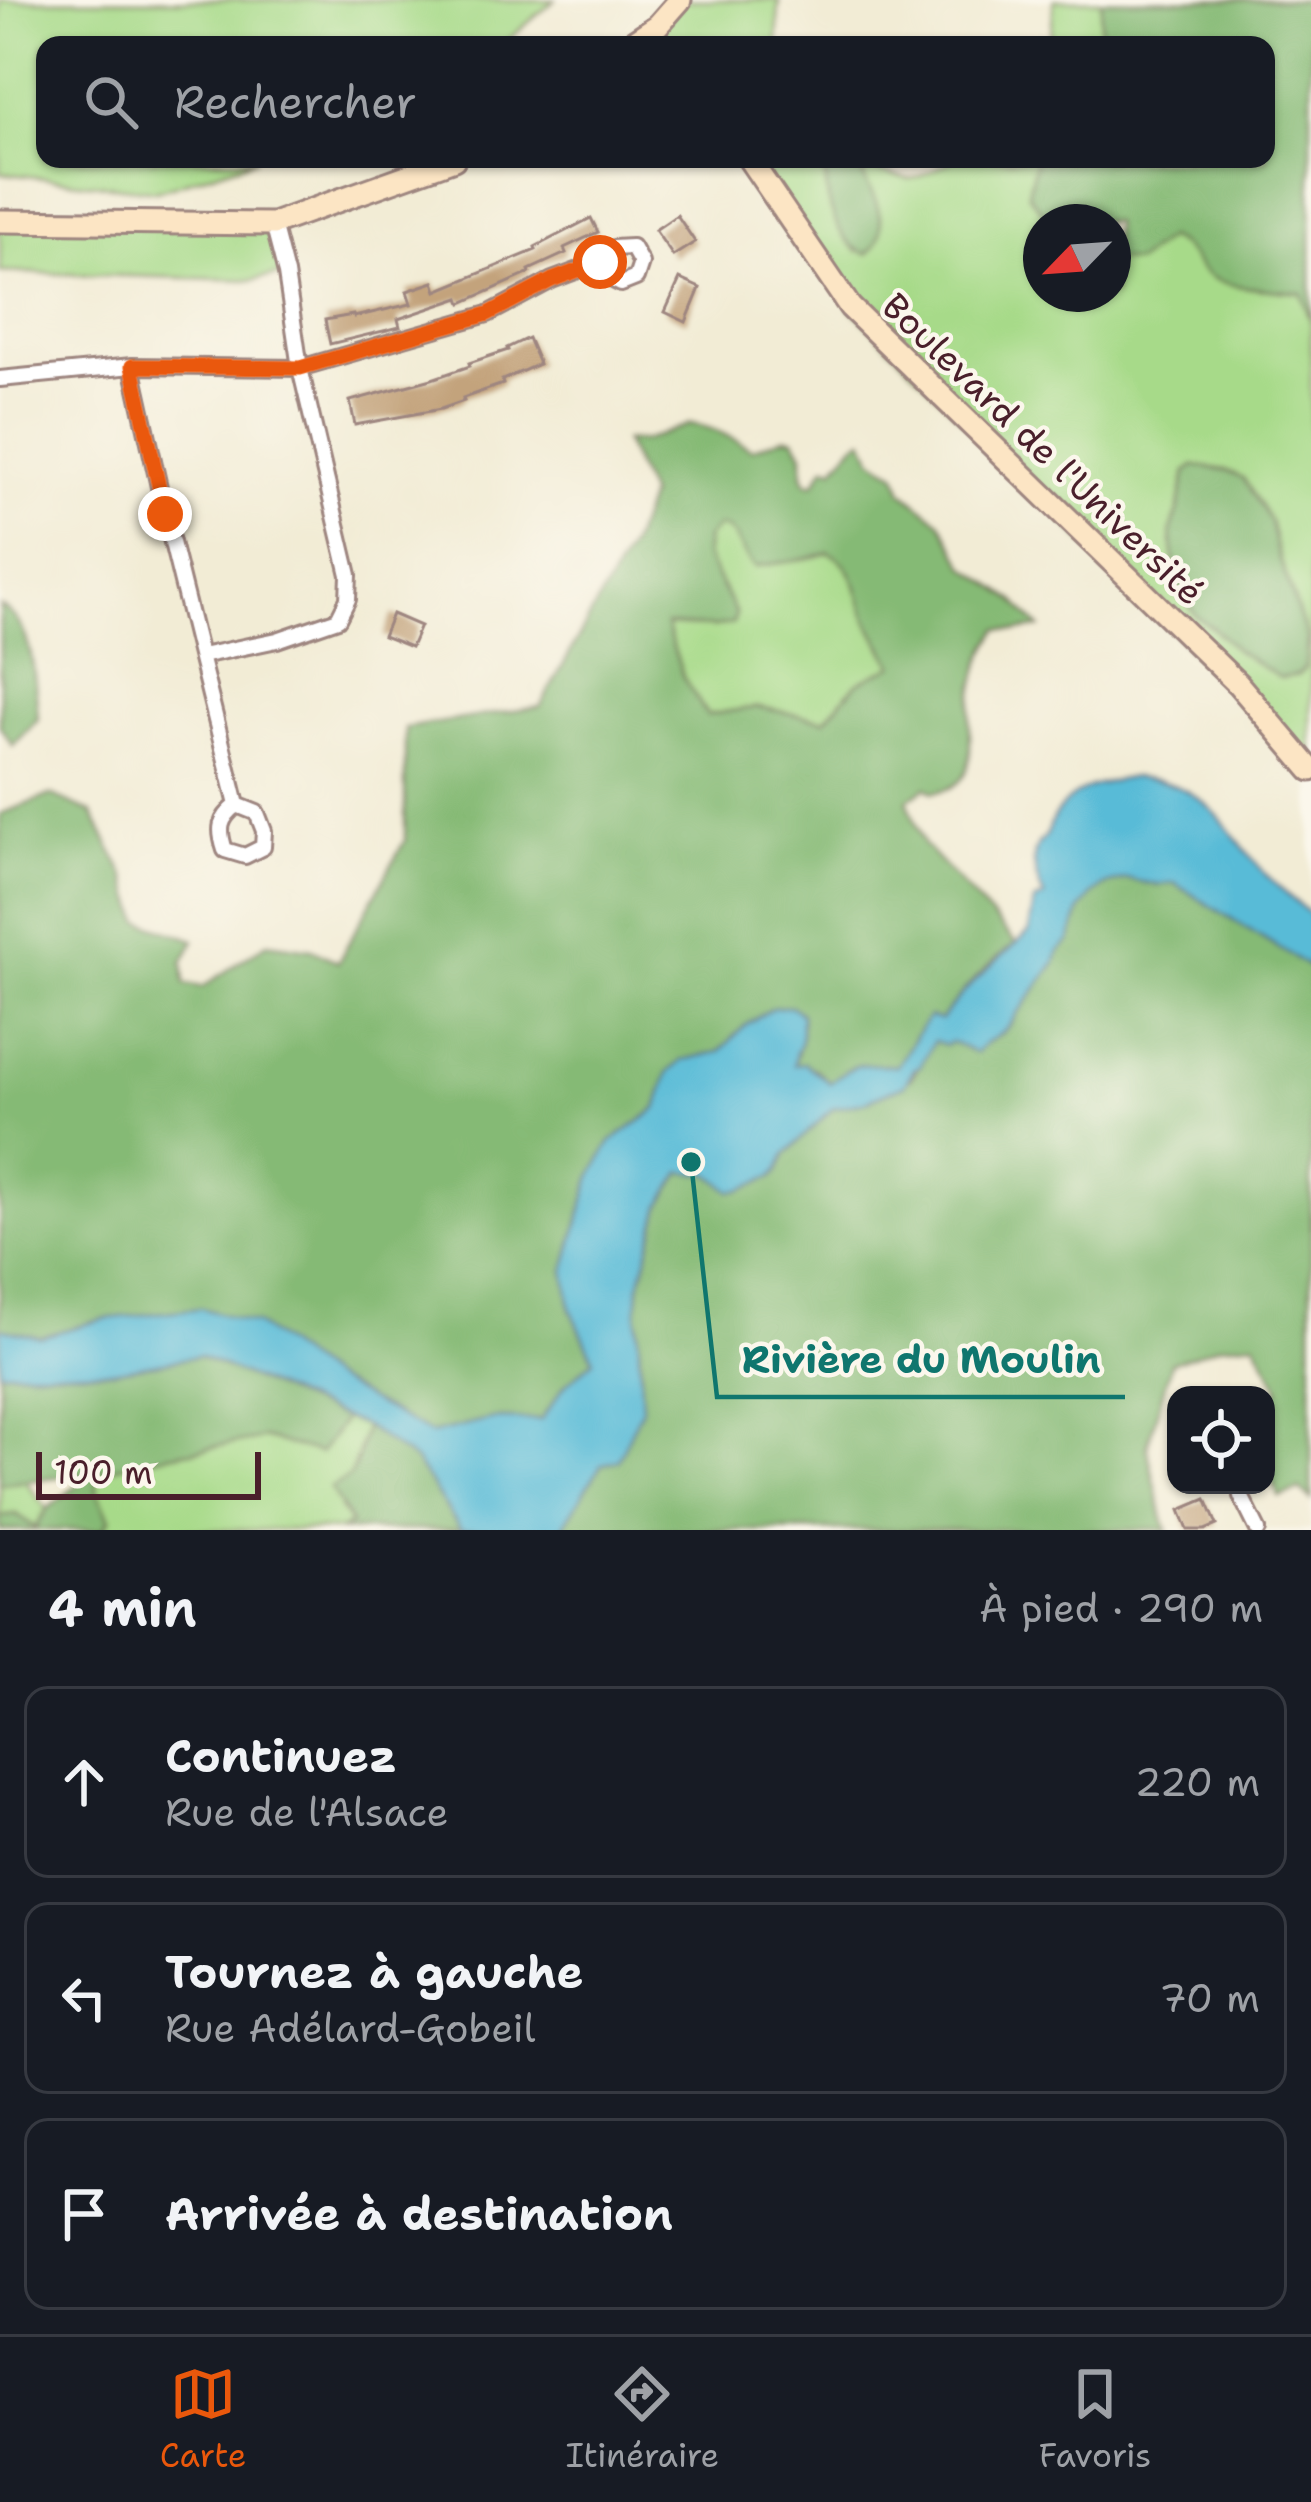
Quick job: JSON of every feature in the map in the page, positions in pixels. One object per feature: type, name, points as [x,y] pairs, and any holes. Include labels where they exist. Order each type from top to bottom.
[{"type":"main road","points":[[642,36],[680,0]]},
{"type":"main road","points":[[658,25],[665,36]]},
{"type":"main road","points":[[0,221],[273,224],[429,168]]},
{"type":"main road","name":"Boulevard de l'Université","points":[[755,168],[850,307],[1238,685],[1311,770]]},
{"type":"street","points":[[201,656],[277,640],[338,619],[348,599],[349,575],[300,368],[273,224]]},
{"type":"street","points":[[0,380],[132,366],[300,368],[488,314],[552,280],[600,262]]},
{"type":"street","points":[[132,366],[237,805]]},
{"type":"street","points":[[1241,1496],[1258,1530]]},
{"type":"green space","points":[[0,0],[555,0],[513,36],[36,36],[36,168],[228,168],[156,191],[0,173]]},
{"type":"green space","points":[[680,0],[779,0],[777,36],[665,36],[658,25]]},
{"type":"green space","points":[[1054,0],[1102,0],[1100,36],[1051,36]]},
{"type":"green space","points":[[1102,0],[1311,0],[1311,321],[1301,293],[1220,281],[1167,238],[1131,262],[1131,204],[1037,204],[1028,194],[1034,168],[1275,168],[1275,36],[1100,36]]},
{"type":"green space","points":[[755,168],[815,168],[826,176],[834,217],[857,251],[881,220],[863,175],[873,170],[909,179],[938,168],[1034,168],[1028,194],[1037,204],[1023,204],[1023,312],[1131,312],[1131,262],[1166,238],[1182,246],[1216,280],[1301,293],[1311,321],[1311,770],[850,307]],"holes":[[[1194,466],[1225,470],[1270,521],[1307,638],[1305,668],[1237,651],[1196,616],[1175,571],[1171,531],[1186,472]]]},
{"type":"green space","points":[[815,168],[857,168],[872,194],[880,233],[867,254],[841,232],[828,198],[826,176]]},
{"type":"green space","points":[[0,221],[273,224],[286,274],[251,280],[0,272]]},
{"type":"green space","points":[[690,424],[751,449],[794,438],[803,454],[803,475],[807,483],[815,483],[825,466],[834,468],[864,439],[873,458],[897,474],[903,492],[941,522],[966,567],[1014,600],[1040,628],[999,629],[977,677],[964,775],[947,789],[933,792],[926,787],[907,800],[924,845],[1016,943],[976,978],[941,1020],[929,1018],[897,1066],[861,1065],[830,1083],[815,1069],[793,1066],[801,1041],[801,1015],[746,1025],[719,1052],[683,1060],[669,1072],[657,1109],[611,1142],[571,1309],[594,1360],[565,1385],[541,1420],[494,1419],[431,1434],[330,1378],[104,1319],[40,1337],[0,1328],[0,814],[51,795],[92,813],[126,877],[140,921],[195,940],[183,962],[185,984],[203,987],[267,943],[312,949],[338,962],[405,840],[405,728],[540,707],[634,538],[649,496],[624,441],[643,441]],"holes":[[[719,526],[726,528],[755,567],[829,552],[840,560],[894,665],[857,683],[825,720],[758,707],[707,715],[683,677],[666,625],[733,623],[736,614],[706,557],[706,538]]]},
{"type":"green space","points":[[1194,466],[1243,478],[1270,521],[1307,638],[1305,668],[1298,675],[1280,678],[1237,651],[1196,616],[1181,591],[1171,531],[1186,472]]},
{"type":"green space","points":[[718,526],[731,532],[755,566],[829,552],[838,558],[851,573],[871,627],[894,666],[857,683],[825,720],[758,707],[707,715],[683,677],[665,625],[715,627],[736,614],[706,557],[706,538]]},
{"type":"green space","points":[[0,606],[12,614],[27,640],[36,689],[38,719],[13,746],[0,726]]},
{"type":"green space","points":[[1126,879],[1174,883],[1311,968],[1311,1500],[1300,1490],[1279,1497],[1275,1489],[1279,1387],[1255,1342],[1220,1345],[1171,1363],[1147,1447],[1168,1530],[561,1530],[601,1465],[641,1376],[639,1288],[661,1205],[683,1171],[710,1174],[731,1190],[772,1177],[787,1153],[833,1108],[864,1102],[911,1078],[934,1041],[983,1044],[998,1036],[1070,941],[1080,910],[1105,885]]},
{"type":"green space","points":[[198,1356],[345,1418],[320,1453],[263,1438],[96,1472],[97,1491],[110,1520],[102,1530],[0,1530],[0,1516],[16,1514],[36,1528],[47,1509],[92,1474],[0,1484],[0,1371],[112,1371]]},
{"type":"green space","points":[[345,1418],[365,1426],[340,1509],[351,1523],[341,1530],[102,1530],[110,1519],[97,1491],[95,1472],[263,1438],[320,1452]]},
{"type":"green space","points":[[365,1426],[415,1461],[461,1530],[341,1530],[351,1523],[330,1488],[349,1477]]},
{"type":"green space","points":[[24,1479],[47,1509],[36,1528],[16,1514],[0,1516],[0,1484]]},
{"type":"water","points":[[1133,777],[1178,787],[1209,806],[1266,875],[1311,915],[1311,968],[1174,883],[1126,879],[1105,885],[1080,910],[1070,941],[1008,1026],[976,1053],[951,1042],[934,1041],[904,1085],[864,1102],[833,1108],[787,1153],[772,1177],[741,1190],[731,1191],[710,1174],[682,1172],[661,1205],[639,1288],[642,1408],[618,1460],[601,1465],[561,1530],[461,1530],[415,1461],[365,1426],[199,1356],[112,1371],[0,1371],[0,1328],[40,1337],[104,1319],[201,1308],[256,1324],[330,1378],[431,1434],[494,1419],[541,1420],[565,1385],[594,1360],[571,1309],[565,1270],[592,1175],[611,1142],[657,1109],[668,1073],[683,1060],[719,1052],[772,1008],[791,1006],[801,1014],[801,1041],[794,1065],[805,1063],[830,1083],[861,1065],[897,1066],[929,1017],[941,1020],[1029,932],[1034,902],[1044,897],[1035,870],[1036,849],[1060,809],[1087,789]]},
{"type":"building","points":[[677,215],[695,242],[673,256],[655,230]]},
{"type":"building","points":[[591,218],[598,232],[564,248],[566,253],[530,273],[462,303],[460,298],[398,319],[400,327],[330,344],[325,320],[411,304],[407,291],[434,282],[437,291],[536,250]]},
{"type":"building","points":[[680,279],[700,288],[686,322],[665,312]]},
{"type":"building","points":[[528,338],[539,364],[502,380],[503,384],[441,409],[355,425],[350,401],[470,366]]},
{"type":"building","points":[[392,614],[420,626],[411,647],[383,636]]},
{"type":"building","points":[[1206,1499],[1217,1525],[1188,1530],[1180,1510]]},
{"type":"place","name":"Rivière du Moulin","points":[[691,1162]]},
{"type":"route","points":[[165,514],[132,366],[300,368],[488,314],[552,280],[600,262]]}]
